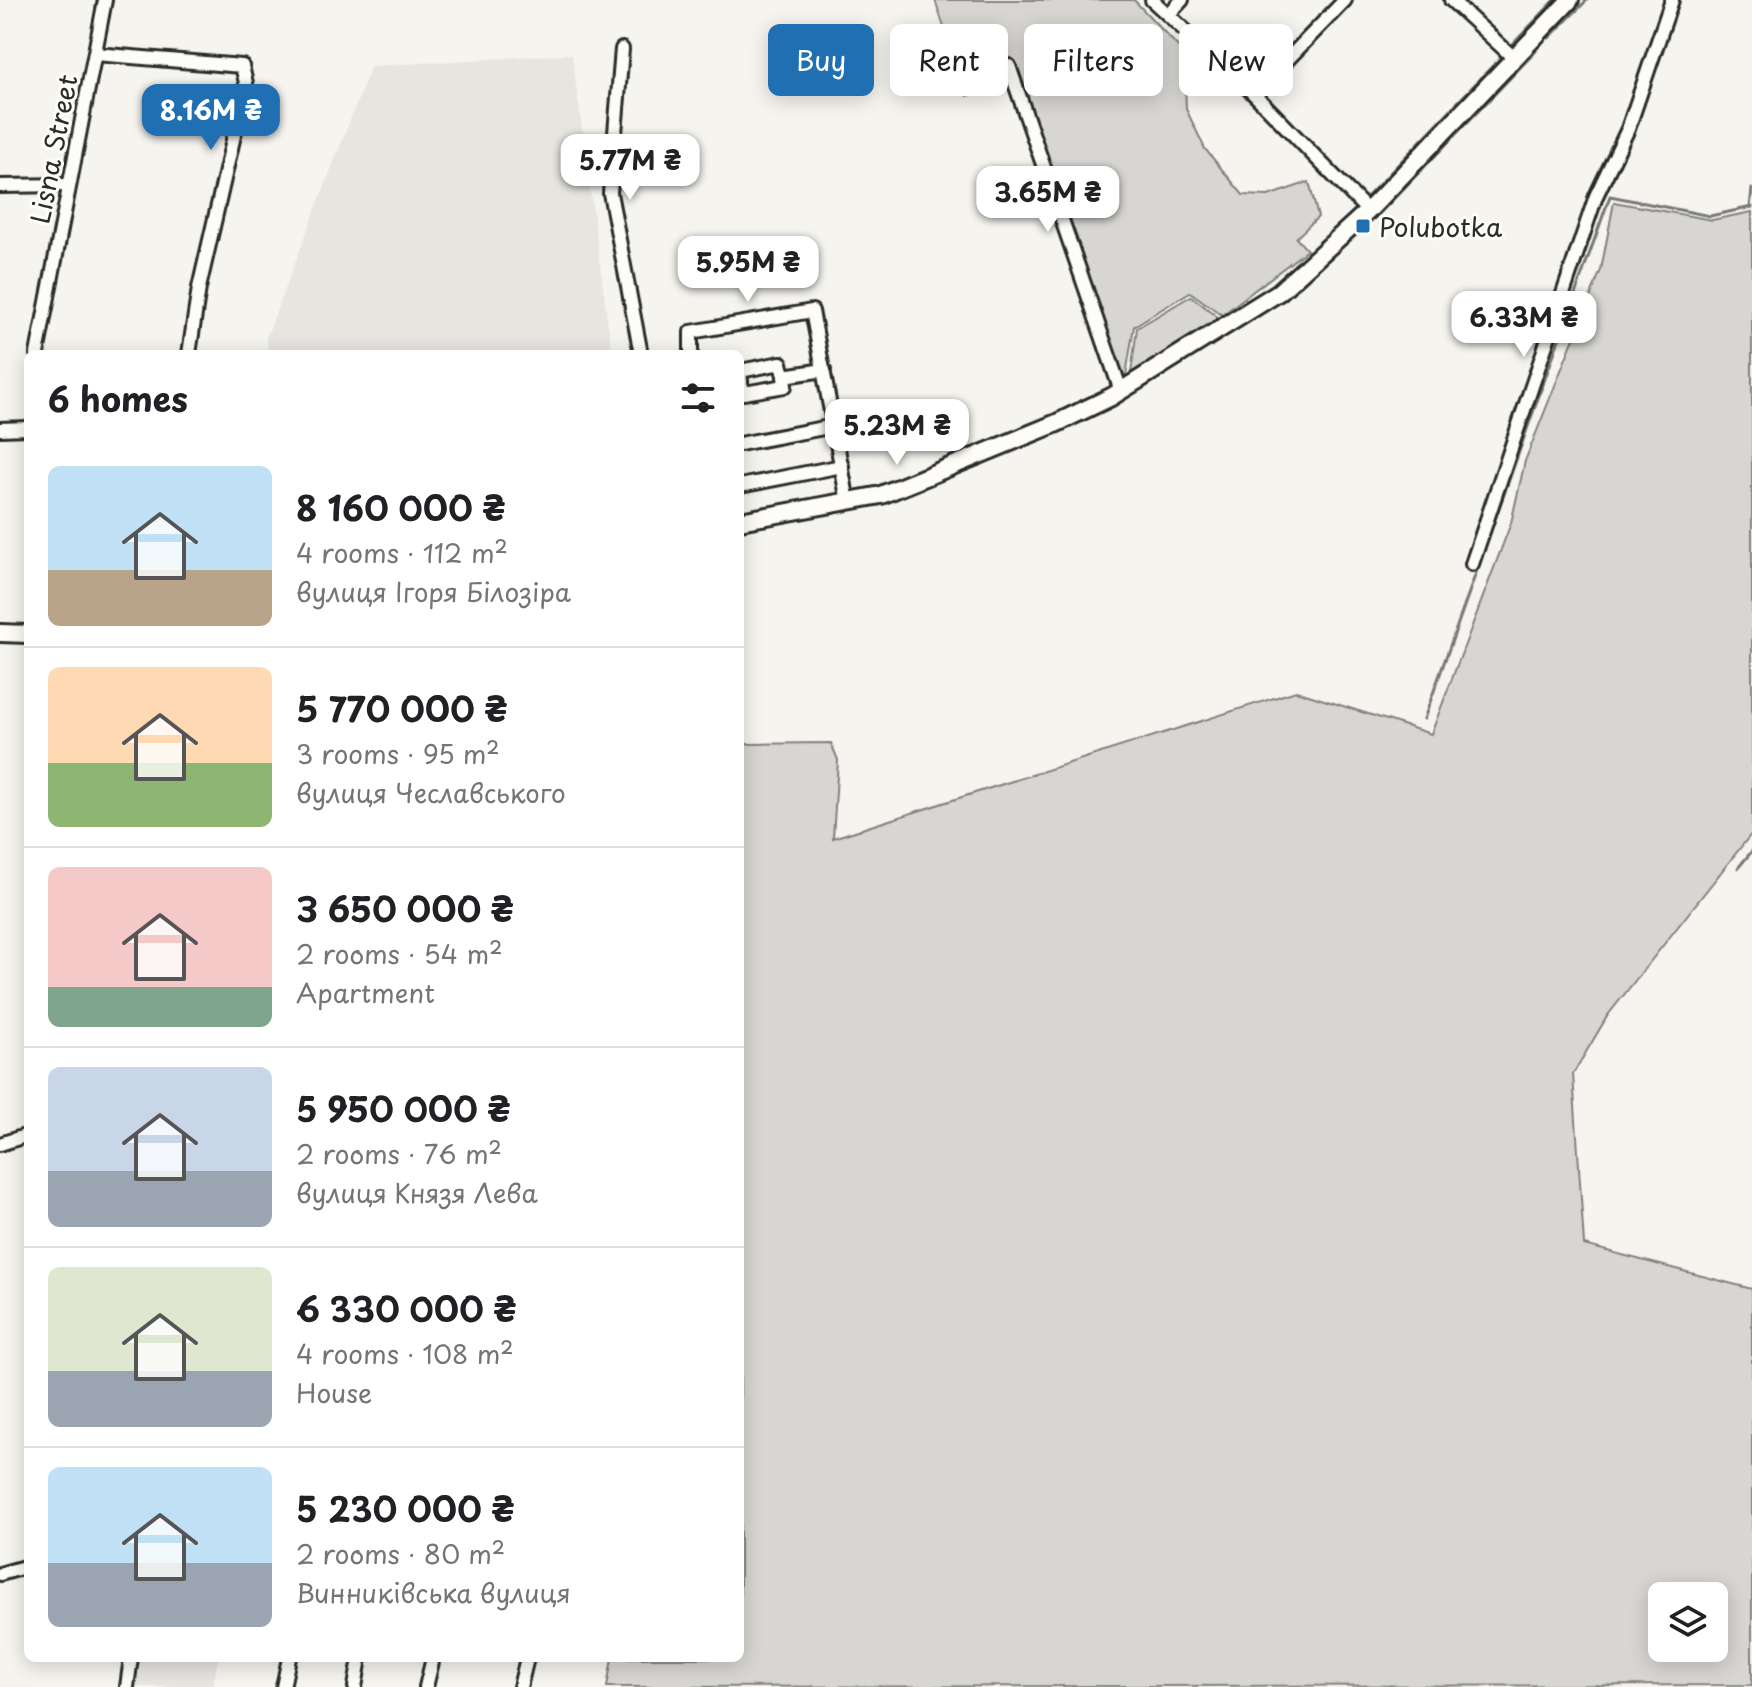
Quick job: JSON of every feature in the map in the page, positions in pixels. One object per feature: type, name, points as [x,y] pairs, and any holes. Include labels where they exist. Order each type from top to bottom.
[{"type":"main road","points":[[744,520],[881,495],[975,458],[1121,391],[1279,292],[1368,211],[1570,0]]},
{"type":"main road","points":[[0,633],[24,634]]},
{"type":"street","name":"Lisna Street","points":[[38,350],[105,0]]},
{"type":"street","points":[[1152,0],[1180,24]]},
{"type":"street","points":[[1169,14],[1182,0]]},
{"type":"street","points":[[1293,54],[1345,0]]},
{"type":"street","points":[[1451,0],[1515,59]]},
{"type":"street","points":[[1472,564],[1596,196],[1611,170],[1672,0]]},
{"type":"street","points":[[622,49],[610,193],[640,350]]},
{"type":"street","points":[[95,54],[242,66],[246,83],[199,288],[190,350]]},
{"type":"street","points":[[1009,66],[1121,391]]},
{"type":"street","points":[[1256,96],[1368,211]]},
{"type":"street","points":[[0,186],[67,185]]},
{"type":"street","points":[[691,350],[691,332],[812,311],[848,502]]},
{"type":"street","points":[[744,370],[781,363],[785,386],[744,393]]},
{"type":"street","points":[[784,376],[824,370]]},
{"type":"street","points":[[744,443],[834,426]]},
{"type":"street","points":[[0,429],[24,428]]},
{"type":"street","points":[[744,485],[842,466]]},
{"type":"street","points":[[0,1144],[23,1136]]},
{"type":"street","points":[[0,1574],[24,1567]]},
{"type":"street","points":[[127,1687],[130,1662]]},
{"type":"street","points":[[283,1687],[288,1662]]},
{"type":"street","points":[[355,1687],[359,1662]]},
{"type":"street","points":[[426,1687],[432,1662]]},
{"type":"street","points":[[520,1687],[526,1662]]},
{"type":"shaded area","points":[[935,0],[1134,0],[1157,24],[1024,24],[1024,87],[1021,78],[1008,82],[1008,24],[943,24]]},
{"type":"shaded area","points":[[1163,31],[1179,48],[1179,96],[1186,96],[1186,109],[1205,149],[1243,195],[1268,196],[1309,182],[1318,217],[1296,238],[1307,250],[1222,315],[1190,292],[1134,326],[1126,375],[1120,378],[1027,96],[1163,96]]},
{"type":"shaded area","points":[[572,54],[611,350],[268,350],[266,338],[371,66]]},
{"type":"shaded area","points":[[1614,202],[1712,220],[1752,212],[1752,833],[1608,1015],[1573,1074],[1584,1245],[1752,1289],[1752,1685],[607,1687],[611,1662],[744,1662],[744,744],[831,743],[838,760],[833,838],[1296,691],[1431,734],[1511,523],[1525,461],[1601,270]]},
{"type":"shaded area","points":[[1191,296],[1219,318],[1131,373],[1137,328]]},
{"type":"shaded area","points":[[140,1662],[217,1662],[213,1687],[136,1687]]},
{"type":"waterway","points":[[1510,47],[1555,0]]},
{"type":"waterway","points":[[1549,38],[1587,0]]},
{"type":"waterway","points":[[1622,129],[1654,34]]},
{"type":"waterway","points":[[1379,214],[1536,51]]},
{"type":"waterway","points":[[1365,199],[1501,57]]},
{"type":"waterway","points":[[1750,207],[1752,189]]},
{"type":"waterway","points":[[1424,719],[1610,196],[1710,216],[1752,207]]},
{"type":"waterway","points":[[1332,233],[1356,209]]},
{"type":"waterway","points":[[1738,868],[1752,851]]},
{"type":"place","name":"Polubotka","points":[[1363,226]]}]
